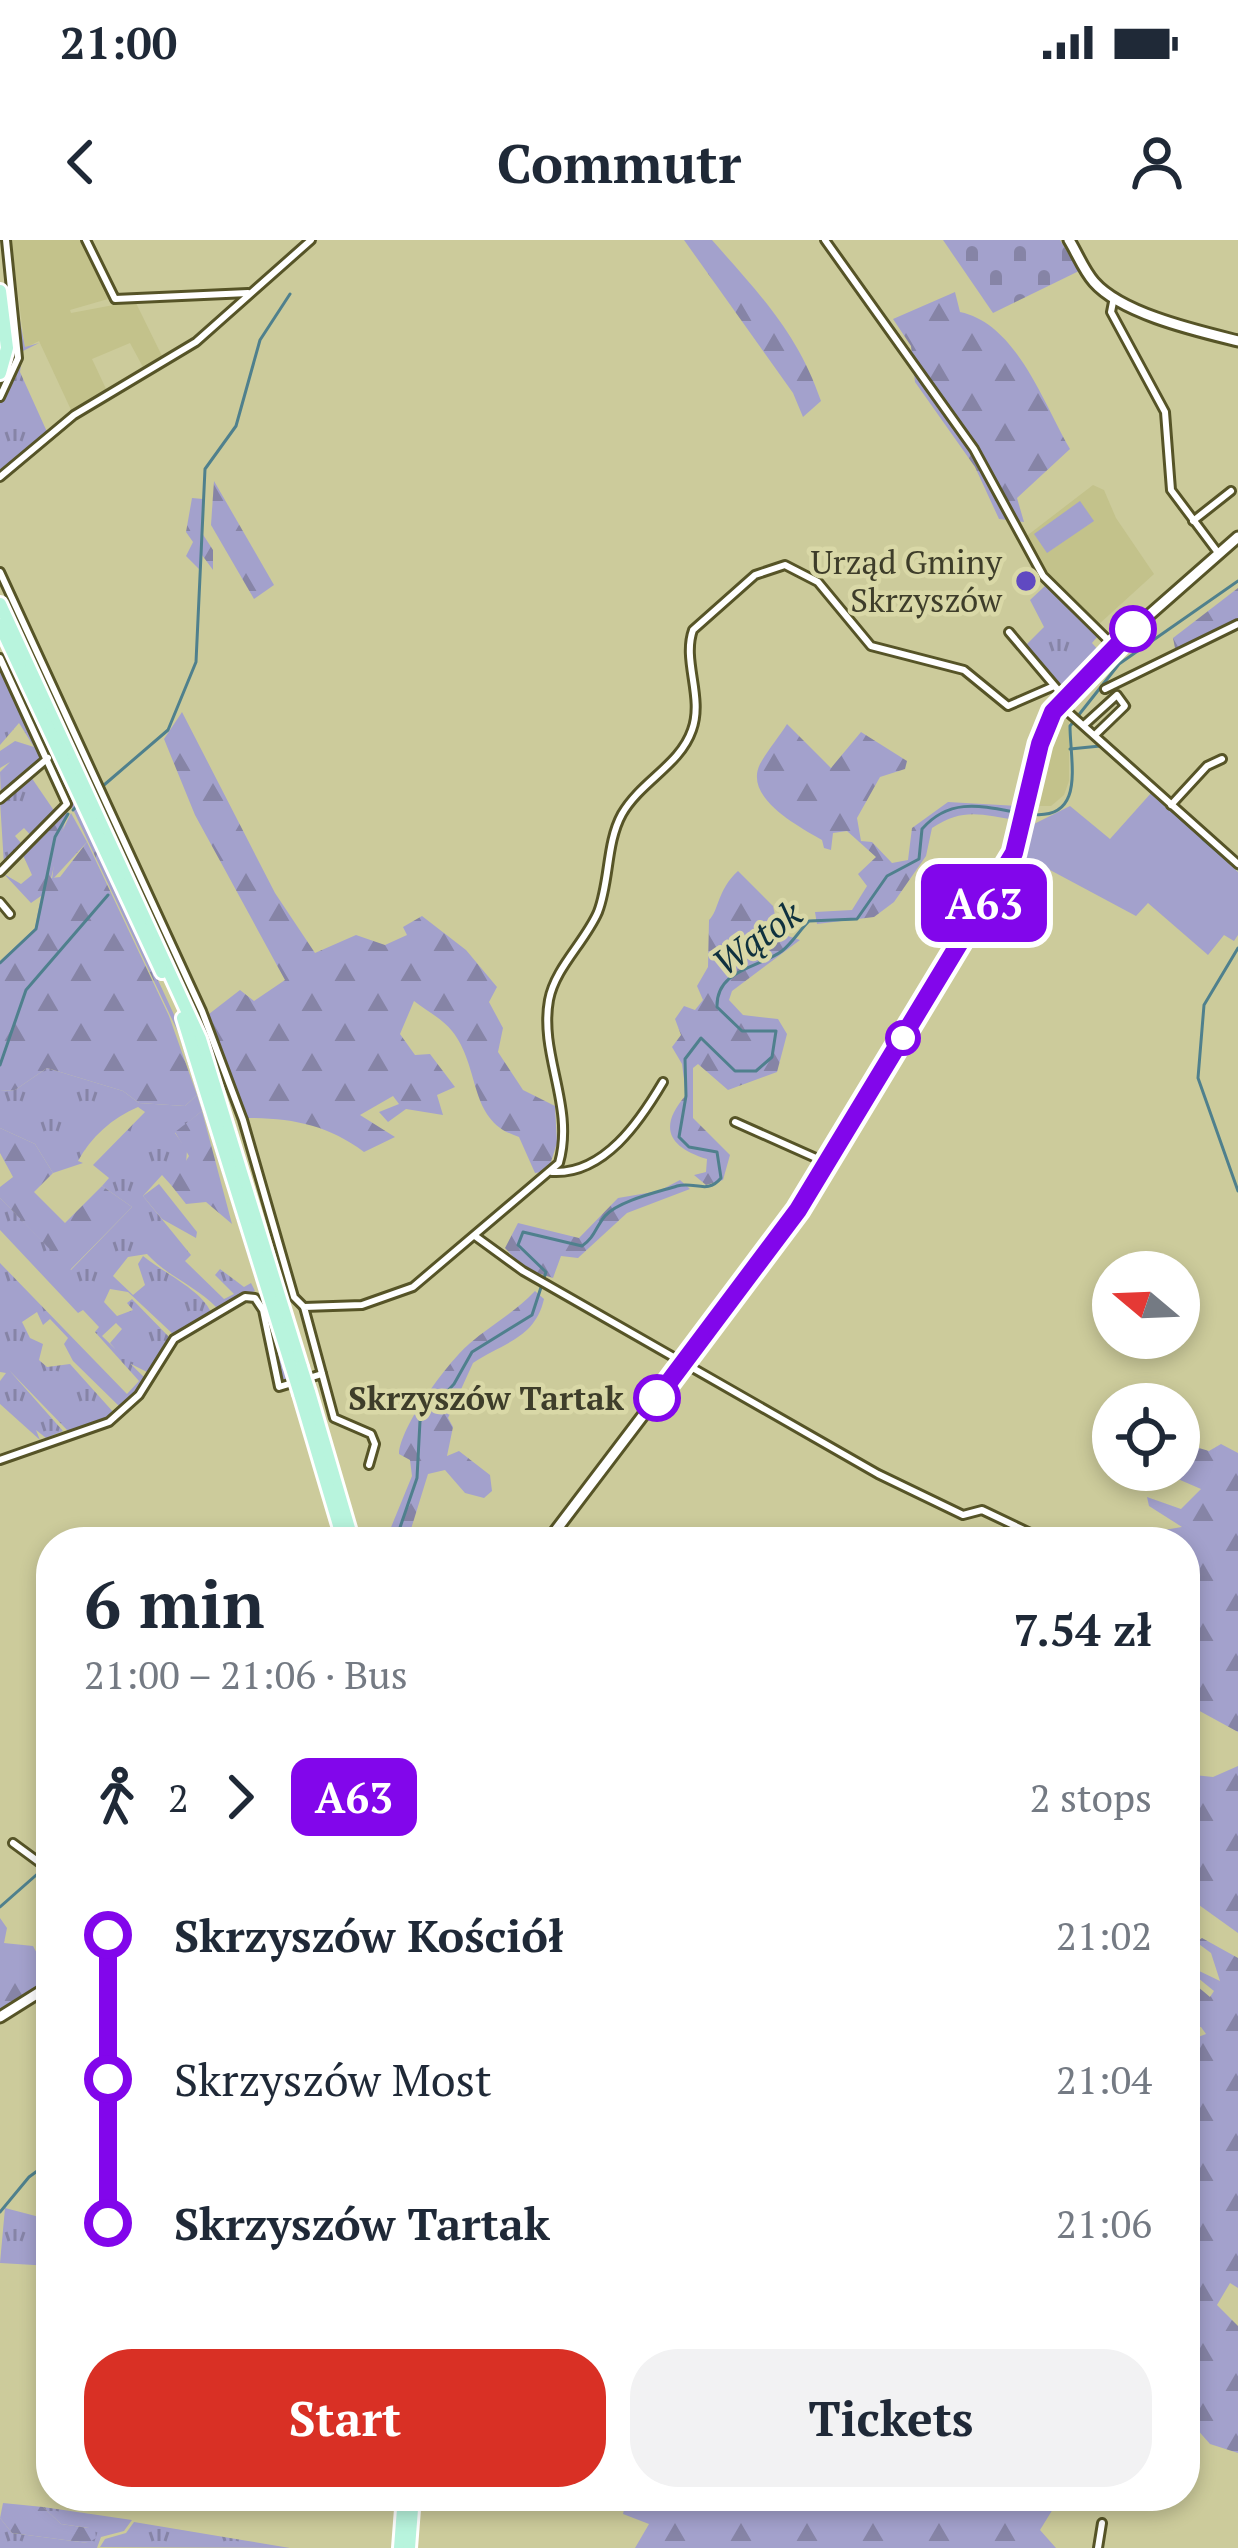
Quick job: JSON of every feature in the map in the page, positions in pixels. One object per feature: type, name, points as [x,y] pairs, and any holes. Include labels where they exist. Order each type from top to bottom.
[{"type":"main road","points":[[0,291],[0,373]]},
{"type":"main road","points":[[0,604],[200,1040],[340,1527]]},
{"type":"main road","points":[[0,626],[186,1027],[296,1366]]},
{"type":"main road","points":[[304,1393],[348,1527]]},
{"type":"main road","points":[[404,2511],[405,2548]]},
{"type":"main road","points":[[405,2548],[411,2511]]},
{"type":"street","points":[[0,397],[19,358],[7,240]]},
{"type":"street","points":[[86,240],[115,299],[248,292]]},
{"type":"street","points":[[0,477],[74,416],[196,342],[248,292],[282,271],[310,240]]},
{"type":"street","points":[[825,240],[974,449],[1043,576],[1114,646]]},
{"type":"street","points":[[1069,240],[1094,283],[1114,297],[1184,327],[1238,340]]},
{"type":"street","points":[[1114,297],[1111,312],[1165,412],[1168,483],[1219,554]]},
{"type":"street","points":[[1193,521],[1231,491]]},
{"type":"street","points":[[558,1527],[784,1232],[827,1162],[1014,853],[1026,821],[1042,738],[1062,700],[1114,646],[1238,537]]},
{"type":"street","points":[[304,1307],[310,1302],[362,1305],[404,1291],[552,1172],[562,1150],[563,1126],[560,1075],[546,1028],[550,995],[601,905],[620,817],[686,745],[694,725],[697,693],[690,637],[724,600],[755,575],[785,566],[818,582],[878,649],[929,657],[964,670],[1008,706],[1054,686]]},
{"type":"street","points":[[0,572],[202,1011],[243,1120],[294,1297],[304,1307],[334,1418],[371,1434],[369,1465]]},
{"type":"street","points":[[1105,689],[1238,624]]},
{"type":"street","points":[[1009,632],[1070,712],[1238,864]]},
{"type":"street","points":[[0,658],[3,674],[48,758],[66,807],[0,872]]},
{"type":"street","points":[[1081,722],[1118,695],[1125,706],[1095,735]]},
{"type":"street","points":[[0,799],[48,758]]},
{"type":"street","points":[[1171,805],[1207,766],[1222,759]]},
{"type":"street","points":[[0,902],[10,914]]},
{"type":"street","points":[[552,1172],[573,1169],[616,1147],[663,1082]]},
{"type":"street","points":[[735,1122],[827,1162]]},
{"type":"street","points":[[474,1235],[540,1281],[683,1364],[953,1511],[963,1515],[982,1510],[1018,1527]]},
{"type":"street","points":[[0,1460],[109,1422],[139,1395],[174,1340],[231,1301],[259,1302],[279,1387],[322,1374]]},
{"type":"street","points":[[13,1843],[36,1859]]},
{"type":"street","points":[[0,2017],[36,1994]]},
{"type":"street","points":[[1098,2548],[1102,2524]]},
{"type":"shaded area","points":[[11,240],[85,240],[108,299],[71,313],[135,301],[163,358],[144,369],[130,343],[92,359],[107,391],[72,412],[39,341],[25,348]]},
{"type":"shaded area","points":[[1093,485],[1104,490],[1116,518],[1154,574],[1098,625],[1057,586],[1024,538]]},
{"type":"shaded area","points":[[1061,714],[1069,718],[1069,781],[1064,795],[1051,806],[1037,806],[1048,732]]},
{"type":"green space","points":[[684,240],[712,240],[788,334],[821,401],[803,417],[793,393]]},
{"type":"green space","points":[[943,240],[1060,240],[1079,271],[993,313]]},
{"type":"green space","points":[[13,284],[25,347],[39,343],[23,351],[20,372],[48,434],[0,474],[0,400],[16,377],[21,356]]},
{"type":"green space","points":[[955,292],[960,312],[980,319],[1013,348],[1070,449],[1017,498],[1024,522],[999,519],[975,467],[915,382],[911,346],[893,319]]},
{"type":"green space","points":[[214,481],[274,585],[254,599],[211,525]]},
{"type":"green space","points":[[192,498],[203,499],[202,533],[213,550],[213,570],[202,555],[201,571],[186,556],[193,542],[186,532]]},
{"type":"green space","points":[[1080,501],[1094,521],[1047,553],[1034,534]]},
{"type":"green space","points":[[1046,585],[1099,635],[1092,643],[1100,652],[1062,688],[1025,646],[1044,627],[1030,600]]},
{"type":"green space","points":[[1238,588],[1238,619],[1177,658],[1173,638]]},
{"type":"green space","points":[[0,638],[188,1045],[291,1382],[279,1380],[263,1304],[178,1032],[10,676]]},
{"type":"green space","points":[[0,660],[44,756],[1,796],[0,772],[10,762],[0,768],[0,751],[15,741],[34,747],[19,723],[0,745]]},
{"type":"green space","points":[[182,712],[275,893],[315,953],[356,935],[385,945],[407,935],[403,927],[422,916],[466,950],[497,987],[489,1002],[503,1028],[498,1052],[523,1090],[555,1106],[557,1143],[548,1171],[535,1173],[519,1137],[491,1119],[452,1031],[414,1001],[400,1034],[415,1055],[430,1054],[455,1087],[437,1095],[443,1115],[406,1109],[388,1122],[379,1112],[399,1104],[393,1096],[360,1115],[395,1137],[364,1152],[309,1125],[246,1118],[209,1014],[240,990],[254,1001],[285,980],[195,815],[164,739]]},
{"type":"green space","points":[[787,724],[831,768],[861,732],[907,761],[905,769],[880,777],[857,818],[861,841],[872,842],[892,863],[908,860],[912,828],[948,802],[1020,806],[1018,820],[974,814],[944,821],[932,828],[926,856],[894,902],[874,917],[817,924],[815,912],[852,910],[867,886],[858,874],[876,857],[847,831],[833,833],[831,850],[824,848],[822,840],[766,800],[757,776],[760,764]]},
{"type":"green space","points":[[29,774],[57,815],[34,839],[24,828],[15,836],[21,843],[30,842],[4,865],[0,801]]},
{"type":"green space","points":[[1152,792],[1238,872],[1238,935],[1234,941],[1224,935],[1208,955],[1148,903],[1136,916],[1022,855],[1034,824],[1070,806],[1110,839]]},
{"type":"green space","points":[[68,809],[51,878],[60,877],[87,842],[169,1016],[197,1095],[185,1106],[139,1103],[123,1091],[47,1068],[15,1090],[0,1091],[0,961],[35,928],[41,896],[31,903],[4,874],[21,884],[32,875],[22,853]]},
{"type":"green space","points":[[71,813],[87,842],[52,880],[56,844]]},
{"type":"green space","points":[[738,871],[773,906],[779,933],[800,940],[732,991],[729,1000],[743,1015],[778,1019],[787,1034],[777,1072],[728,1090],[698,1064],[693,1068],[693,1118],[730,1155],[723,1180],[706,1185],[694,1175],[706,1172],[707,1159],[683,1148],[671,1134],[672,1117],[686,1095],[682,1064],[672,1047],[681,1035],[675,1019],[684,1006],[695,1010],[703,1000],[697,986],[708,967],[709,920]]},
{"type":"green space","points":[[47,1068],[123,1091],[139,1103],[185,1106],[197,1095],[202,1111],[175,1133],[187,1150],[186,1164],[171,1185],[162,1175],[143,1196],[191,1255],[185,1261],[224,1299],[234,1294],[215,1275],[220,1269],[244,1287],[251,1283],[255,1291],[217,1308],[147,1254],[128,1257],[113,1276],[133,1295],[145,1285],[138,1264],[143,1256],[190,1289],[211,1312],[175,1336],[128,1292],[110,1289],[104,1302],[117,1316],[133,1310],[127,1303],[132,1299],[171,1339],[151,1374],[130,1364],[145,1378],[122,1409],[73,1361],[64,1344],[68,1338],[50,1319],[43,1325],[37,1312],[22,1322],[30,1338],[43,1344],[39,1360],[47,1367],[70,1364],[115,1414],[69,1432],[9,1370],[63,1431],[46,1438],[36,1430],[40,1440],[0,1404],[0,1381],[6,1373],[0,1372],[0,1263],[127,1394],[139,1381],[95,1332],[99,1327],[83,1310],[78,1313],[0,1230],[0,1198],[71,1270],[132,1207],[102,1186],[109,1178],[93,1165],[145,1112],[138,1107],[119,1117],[89,1144],[78,1161],[83,1163],[53,1173],[35,1144],[0,1128],[0,1091],[15,1090]],"holes":[[[116,1323],[122,1329],[110,1343],[116,1349],[102,1336]]]},
{"type":"green space","points":[[202,1111],[232,1224],[206,1202],[186,1204],[171,1185],[189,1156],[175,1132]]},
{"type":"green space","points":[[0,1128],[35,1144],[53,1173],[34,1192],[65,1223],[102,1186],[132,1207],[70,1270],[0,1198],[0,1187],[13,1177],[0,1153]]},
{"type":"green space","points":[[680,1180],[690,1189],[627,1213],[578,1258],[561,1256],[553,1278],[525,1269],[505,1248],[518,1223],[579,1238],[618,1198],[659,1191]]},
{"type":"green space","points":[[159,1184],[197,1232],[196,1238],[162,1219],[143,1196]]},
{"type":"green space","points":[[535,1291],[544,1299],[525,1332],[473,1363],[448,1418],[453,1427],[447,1456],[459,1451],[490,1475],[492,1491],[484,1498],[465,1493],[445,1470],[428,1474],[412,1527],[391,1527],[412,1476],[410,1460],[399,1454],[416,1412],[460,1353]]},
{"type":"green space","points":[[1221,1444],[1238,1453],[1238,1732],[1200,1711],[1200,1527],[1182,1527],[1149,1506],[1147,1497],[1181,1509],[1201,1489],[1200,1448],[1209,1451]]},
{"type":"green space","points":[[1238,1766],[1238,1933],[1200,1906],[1200,1776],[1213,1777]]},
{"type":"green space","points":[[0,1918],[7,1928],[4,1943],[33,1946],[36,1952],[36,1989],[0,2012]]},
{"type":"green space","points":[[1200,1939],[1238,1958],[1238,2288],[1230,2283],[1217,2305],[1238,2326],[1238,2453],[1210,2444],[1200,2433],[1200,2036],[1206,2034],[1200,2027],[1200,1989],[1210,1997],[1214,1991],[1200,1980],[1200,1971],[1220,1981],[1211,1953]]},
{"type":"green space","points":[[5,2208],[36,2216],[36,2265],[0,2263]]},
{"type":"green space","points":[[3,2503],[36,2506],[36,2511],[47,2511],[61,2524],[95,2529],[96,2538],[88,2543],[12,2533],[0,2518]]},
{"type":"green space","points":[[47,2511],[132,2520],[124,2531],[101,2537],[97,2548],[0,2548],[0,2518],[12,2533],[88,2543],[89,2528],[61,2524]]},
{"type":"green space","points":[[1052,2511],[1040,2530],[1056,2548],[635,2548],[649,2524],[623,2514]]},
{"type":"green space","points":[[134,2522],[290,2548],[100,2547],[105,2539],[126,2533]]},
{"type":"waterway","points":[[104,785],[168,730],[196,662],[205,469],[236,426],[260,340],[290,294]]},
{"type":"waterway","name":"Wątok","points":[[1029,814],[1060,809],[1067,799],[1072,772],[1070,726],[1119,664],[1238,581]]},
{"type":"waterway","points":[[1070,749],[1100,746],[1152,792]]},
{"type":"waterway","points":[[1158,798],[1197,833]]},
{"type":"waterway","name":"Wątok","points":[[400,1527],[417,1478],[420,1421],[454,1384],[472,1352],[532,1315],[546,1272],[518,1245],[523,1232],[582,1246],[619,1206],[677,1186],[711,1186],[721,1178],[717,1152],[689,1147],[679,1137],[686,1096],[685,1059],[701,1038],[735,1071],[756,1071],[772,1057],[776,1031],[742,1031],[717,1007],[724,985],[740,971],[782,951],[809,921],[857,919],[887,876],[919,859],[922,829],[944,812],[967,806],[1019,813]]},
{"type":"waterway","points":[[73,810],[76,807]]},
{"type":"waterway","points":[[0,963],[36,929],[55,837],[68,814]]},
{"type":"waterway","points":[[1203,839],[1238,869]]},
{"type":"waterway","points":[[0,1065],[26,990],[108,895]]},
{"type":"waterway","points":[[1238,948],[1204,1005],[1198,1078],[1238,1191]]},
{"type":"waterway","name":"Wątok","points":[[0,1907],[36,1875]]},
{"type":"waterway","points":[[0,2212],[36,2172]]},
{"type":"bus line","name":"A63","points":[[657,1398],[798,1210],[1014,853],[1026,821],[1040,744],[1053,712],[1133,629]]},
{"type":"place","name":"Urząd Gminy Skrzyszów","points":[[1026,581]]},
{"type":"place","name":"Skrzyszów Tartak","points":[[657,1398]]}]
